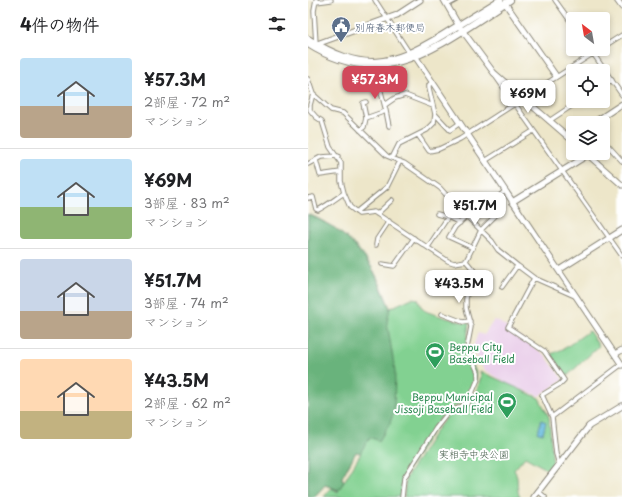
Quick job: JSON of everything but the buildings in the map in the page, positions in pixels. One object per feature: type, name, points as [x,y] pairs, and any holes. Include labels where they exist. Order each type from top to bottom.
[{"type":"highway","points":[[308,39],[311,46],[339,60],[364,66],[390,65],[412,55],[505,1]]},
{"type":"highway","points":[[311,46],[341,57],[364,62],[388,60],[412,55]]},
{"type":"street","points":[[331,0],[316,1],[311,46],[387,19],[411,2],[420,0]]},
{"type":"street","points":[[375,0],[460,123],[622,364],[552,417]]},
{"type":"street","points":[[444,0],[460,28],[494,73],[533,131],[622,256]]},
{"type":"street","points":[[447,5],[456,0]]},
{"type":"street","points":[[555,0],[566,15]]},
{"type":"street","points":[[617,0],[622,7]]},
{"type":"street","points":[[505,1],[556,76]]},
{"type":"street","points":[[610,43],[622,35]]},
{"type":"street","points":[[418,135],[430,151],[445,146],[467,134],[588,56]]},
{"type":"street","points":[[595,56],[622,95]]},
{"type":"street","points":[[364,66],[370,81],[380,88],[389,126]]},
{"type":"street","points":[[494,73],[549,121],[566,134]]},
{"type":"street","points":[[308,79],[314,94],[331,110],[343,113],[381,151],[400,161],[436,184],[466,217],[492,241],[498,250],[517,266],[534,278],[576,297]]},
{"type":"street","points":[[392,158],[399,144],[418,135],[434,123],[435,114],[429,88],[429,85],[432,82]]},
{"type":"street","points":[[314,94],[310,105],[313,114],[322,121],[330,147],[342,163],[340,181],[350,207],[358,214],[374,212],[454,263],[466,261]]},
{"type":"street","points":[[385,105],[394,98],[405,95],[433,106]]},
{"type":"street","points":[[360,130],[364,127],[366,118],[363,103],[366,102]]},
{"type":"street","points":[[604,116],[622,104]]},
{"type":"street","points":[[549,121],[568,108]]},
{"type":"street","points":[[366,118],[386,111]]},
{"type":"street","points":[[308,117],[313,114]]},
{"type":"street","points":[[435,114],[450,130],[460,123]]},
{"type":"street","points":[[485,161],[533,131]]},
{"type":"street","points":[[610,149],[622,161]]},
{"type":"street","points":[[308,164],[322,157],[338,156]]},
{"type":"street","points":[[316,160],[320,175],[340,172]]},
{"type":"street","points":[[512,202],[579,160]]},
{"type":"street","points":[[595,160],[622,185]]},
{"type":"street","points":[[356,212],[387,187],[400,161]]},
{"type":"street","points":[[466,261],[481,230],[495,216],[500,205],[498,197],[505,192]]},
{"type":"street","points":[[308,198],[313,197],[318,210],[333,203],[336,198],[344,193]]},
{"type":"street","points":[[377,214],[392,200]]},
{"type":"street","points":[[437,214],[448,217],[460,223]]},
{"type":"street","points":[[428,246],[448,217]]},
{"type":"street","points":[[466,217],[454,227],[449,237],[472,248]]},
{"type":"street","points":[[376,244],[377,239],[389,222]]},
{"type":"street","points":[[558,270],[622,230]]},
{"type":"street","points":[[382,264],[394,266],[414,238]]},
{"type":"street","points":[[466,261],[486,285]]},
{"type":"street","points":[[502,287],[517,266]]},
{"type":"street","points":[[402,497],[403,481],[405,476],[443,417],[453,410],[468,403],[473,396],[479,374],[467,348],[470,322],[466,308],[466,299],[472,269]]},
{"type":"street","points":[[534,278],[508,327],[544,351],[564,380],[542,396],[552,417],[556,454],[559,464]]},
{"type":"street","points":[[442,314],[464,322],[470,322]]},
{"type":"street","points":[[615,354],[622,350]]},
{"type":"street","points":[[534,497],[588,426],[622,406]]},
{"type":"street","points":[[538,491],[545,497]]},
{"type":"shaded area","points":[[494,320],[498,321],[545,355],[563,380],[539,396],[510,385],[483,369],[473,347],[478,333],[484,335]]},
{"type":"green space","points":[[308,214],[326,223],[344,235],[359,250],[374,271],[390,308],[412,298],[418,299],[424,310],[445,318],[469,323],[466,349],[477,375],[468,400],[452,408],[442,416],[403,477],[400,497],[324,497],[331,488],[338,492],[339,491],[325,485],[314,497],[308,497]],"holes":[[[356,452],[361,453],[342,485],[344,481],[341,479]]]},
{"type":"green space","points":[[308,214],[335,228],[352,243],[372,268],[390,308],[387,322],[395,371],[394,411],[390,423],[379,441],[370,437],[360,453],[356,452],[341,479],[344,481],[339,490],[325,485],[314,497],[308,497]]},
{"type":"green space","points":[[589,331],[599,346],[566,377],[549,355],[565,348]]},
{"type":"green space","name":"実相寺中央公園","points":[[480,371],[539,398],[549,417],[553,467],[550,471],[525,457],[514,470],[517,476],[520,497],[404,497],[406,478],[437,429],[448,415],[467,406],[474,399],[481,377]]},
{"type":"water","points":[[541,420],[546,422],[543,434],[538,433]]},
{"type":"place","name":"別府春木郵便局","points":[[341,43]]},
{"type":"place","name":"Beppu City Baseball Field","points":[[435,369]]},
{"type":"place","name":"Beppu Municipal Jissoji Baseball Field","points":[[507,419]]}]
